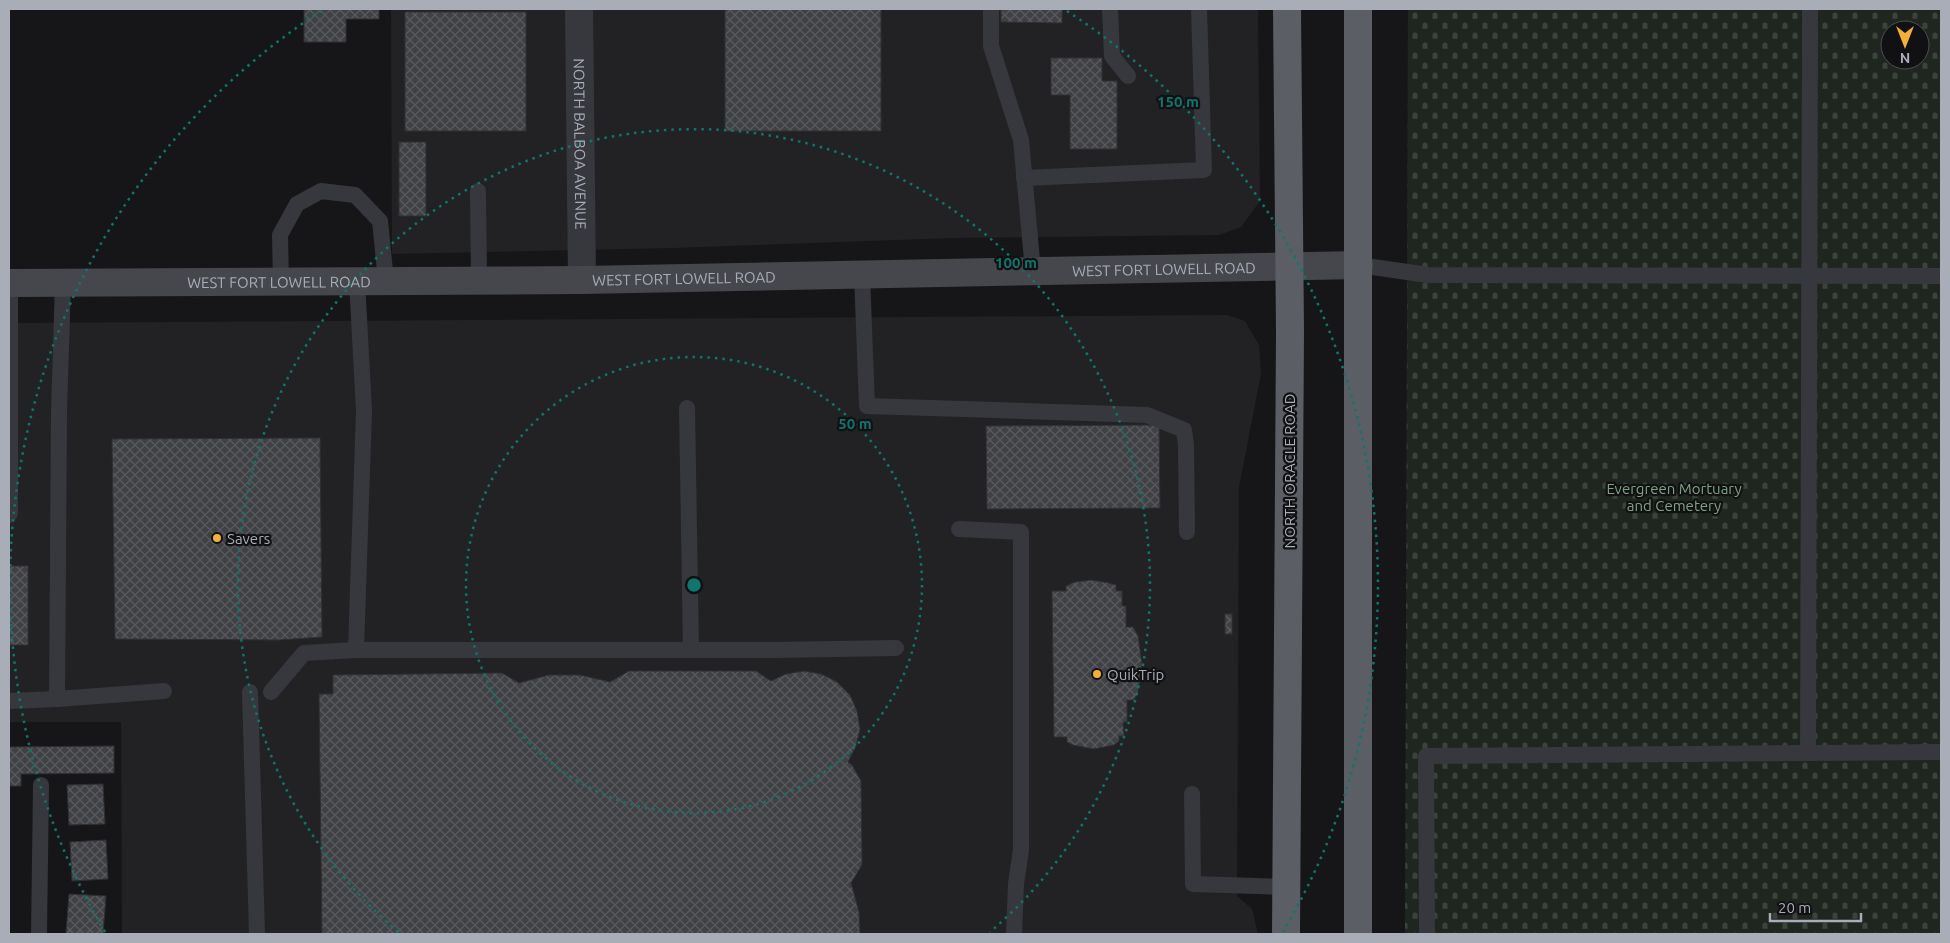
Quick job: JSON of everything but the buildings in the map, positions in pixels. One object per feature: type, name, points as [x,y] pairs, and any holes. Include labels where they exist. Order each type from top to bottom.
[{"type":"highway","name":"NORTH ORACLE ROAD","points":[[1286,934],[1290,266],[1287,9]]},
{"type":"highway","points":[[1358,9],[1358,934]]},
{"type":"main road","name":"WEST FORT LOWELL ROAD","points":[[9,283],[582,280],[1359,264]]},
{"type":"street","name":"NORTH BALBOA AVENUE","points":[[579,9],[582,280]]},
{"type":"lane","points":[[991,9],[991,46],[1020,140],[1034,271]]},
{"type":"lane","points":[[1110,9],[1112,56],[1128,76]]},
{"type":"lane","points":[[1024,178],[1204,170],[1199,9]]},
{"type":"lane","points":[[1808,753],[1810,9]]},
{"type":"lane","points":[[281,282],[280,235],[297,204],[321,191],[355,195],[380,220],[386,281]]},
{"type":"lane","points":[[478,191],[479,280]]},
{"type":"lane","points":[[1359,264],[1428,275],[1941,276]]},
{"type":"lane","points":[[862,275],[867,406],[1147,415],[1184,430],[1186,444],[1187,532]]},
{"type":"lane","points":[[356,650],[364,411],[357,281]]},
{"type":"lane","points":[[9,283],[9,515]]},
{"type":"lane","points":[[58,699],[59,412],[63,283]]},
{"type":"lane","points":[[687,408],[691,650]]},
{"type":"lane","points":[[959,530],[1021,532],[1021,850],[1016,884],[1014,934]]},
{"type":"lane","points":[[270,692],[304,653],[356,650],[896,648]]},
{"type":"lane","points":[[9,702],[164,691]]},
{"type":"lane","points":[[250,692],[257,934]]},
{"type":"lane","points":[[1427,934],[1426,756],[1941,752]]},
{"type":"lane","points":[[39,934],[41,785]]},
{"type":"lane","points":[[1192,794],[1193,884],[1286,887]]},
{"type":"shaded area","points":[[391,9],[1258,9],[1260,201],[1241,227],[1219,235],[953,238],[673,248],[392,254]]},
{"type":"shaded area","points":[[1227,315],[1245,321],[1259,345],[1261,374],[1239,487],[1237,896],[1252,909],[1258,934],[122,934],[121,722],[9,722],[9,323]]},
{"type":"green space","name":"Evergreen Mortuary and Cemetery","points":[[1408,9],[1941,9],[1941,934],[1405,934]]},
{"type":"place","name":"Savers","points":[[217,538]]},
{"type":"place","name":"QuikTrip","points":[[1097,674]]}]
